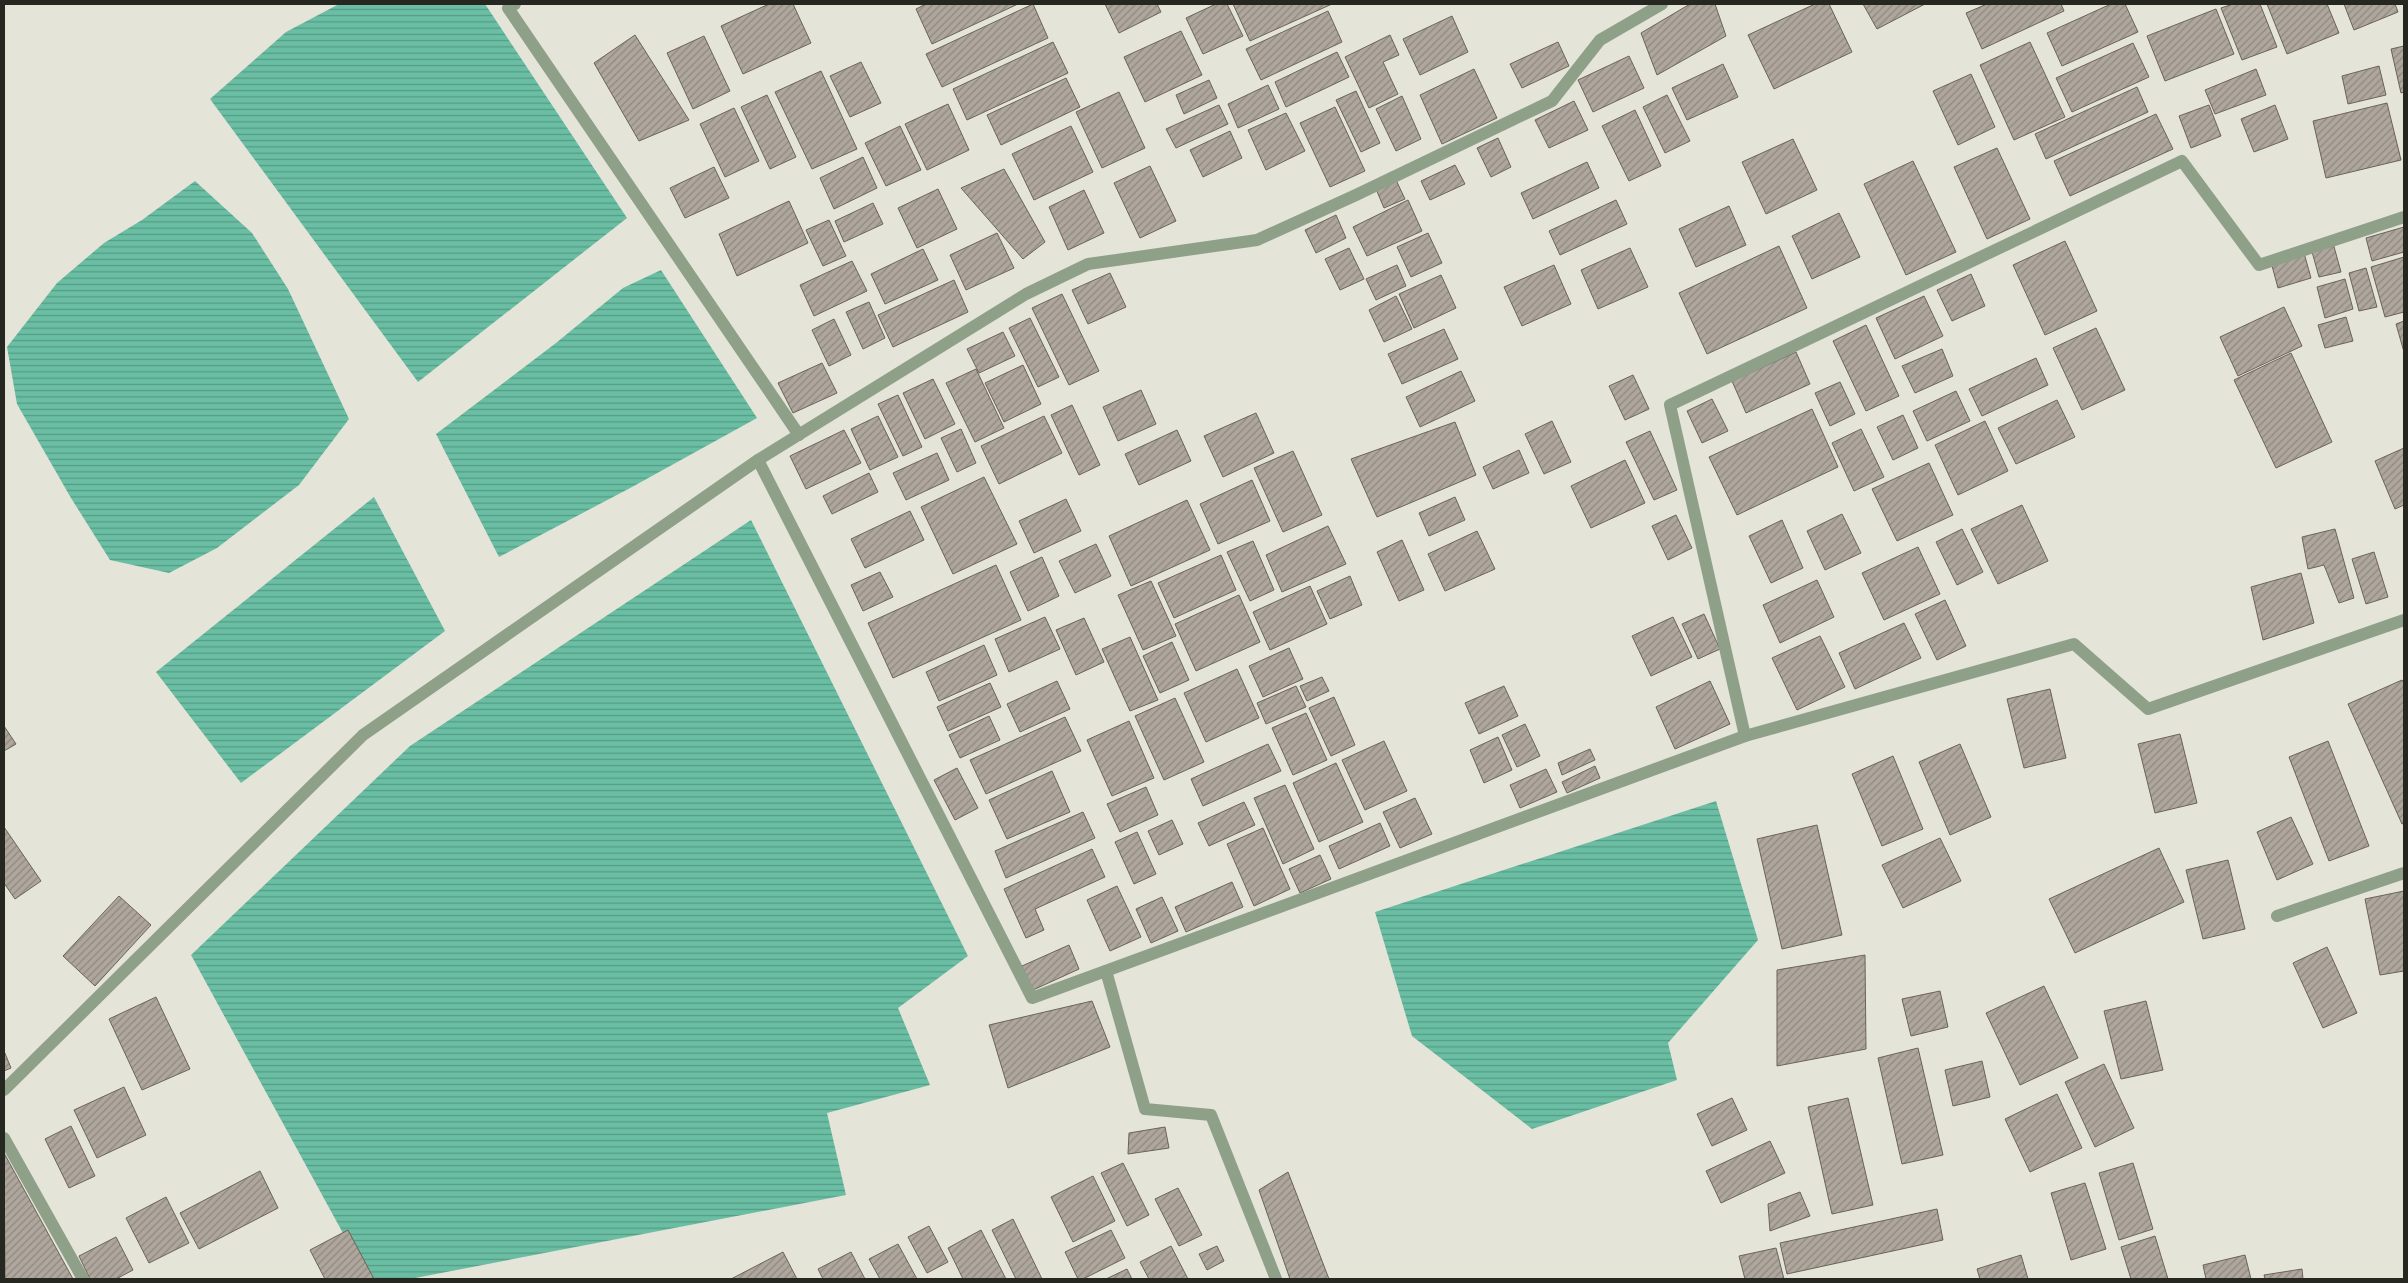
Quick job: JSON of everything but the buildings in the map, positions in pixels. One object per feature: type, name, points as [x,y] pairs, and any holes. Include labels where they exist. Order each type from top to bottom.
[{"type":"street","points":[[515,4],[508,8],[799,435]]},
{"type":"street","points":[[4,1090],[364,735],[758,460],[1026,294],[1088,264],[1257,240],[1552,101],[1600,40],[1662,4]]},
{"type":"street","points":[[1745,736],[1670,405],[2182,161],[2259,265],[2404,217]]},
{"type":"street","points":[[758,460],[1032,998],[1745,736],[2074,644],[2148,709],[2404,620]]},
{"type":"street","points":[[2278,916],[2404,873]]},
{"type":"street","points":[[1106,971],[1145,1109],[1211,1115],[1276,1279]]},
{"type":"street","points":[[4,1138],[83,1279]]},
{"type":"shaded area","points":[[339,4],[485,4],[627,218],[418,382],[210,99],[286,32]]},
{"type":"shaded area","points":[[195,181],[252,233],[288,289],[349,419],[299,485],[217,548],[169,573],[110,560],[71,498],[17,404],[7,347],[57,283],[104,243],[142,220]]},
{"type":"shaded area","points":[[661,270],[757,418],[499,557],[436,434],[556,343],[623,288]]},
{"type":"shaded area","points":[[374,497],[445,631],[241,783],[156,672]]},
{"type":"shaded area","points":[[751,520],[968,956],[898,1008],[930,1085],[827,1113],[846,1195],[410,1279],[368,1279],[191,955],[410,746]]},
{"type":"shaded area","points":[[1716,801],[1758,940],[1668,1043],[1677,1080],[1532,1129],[1412,1036],[1375,912]]}]
